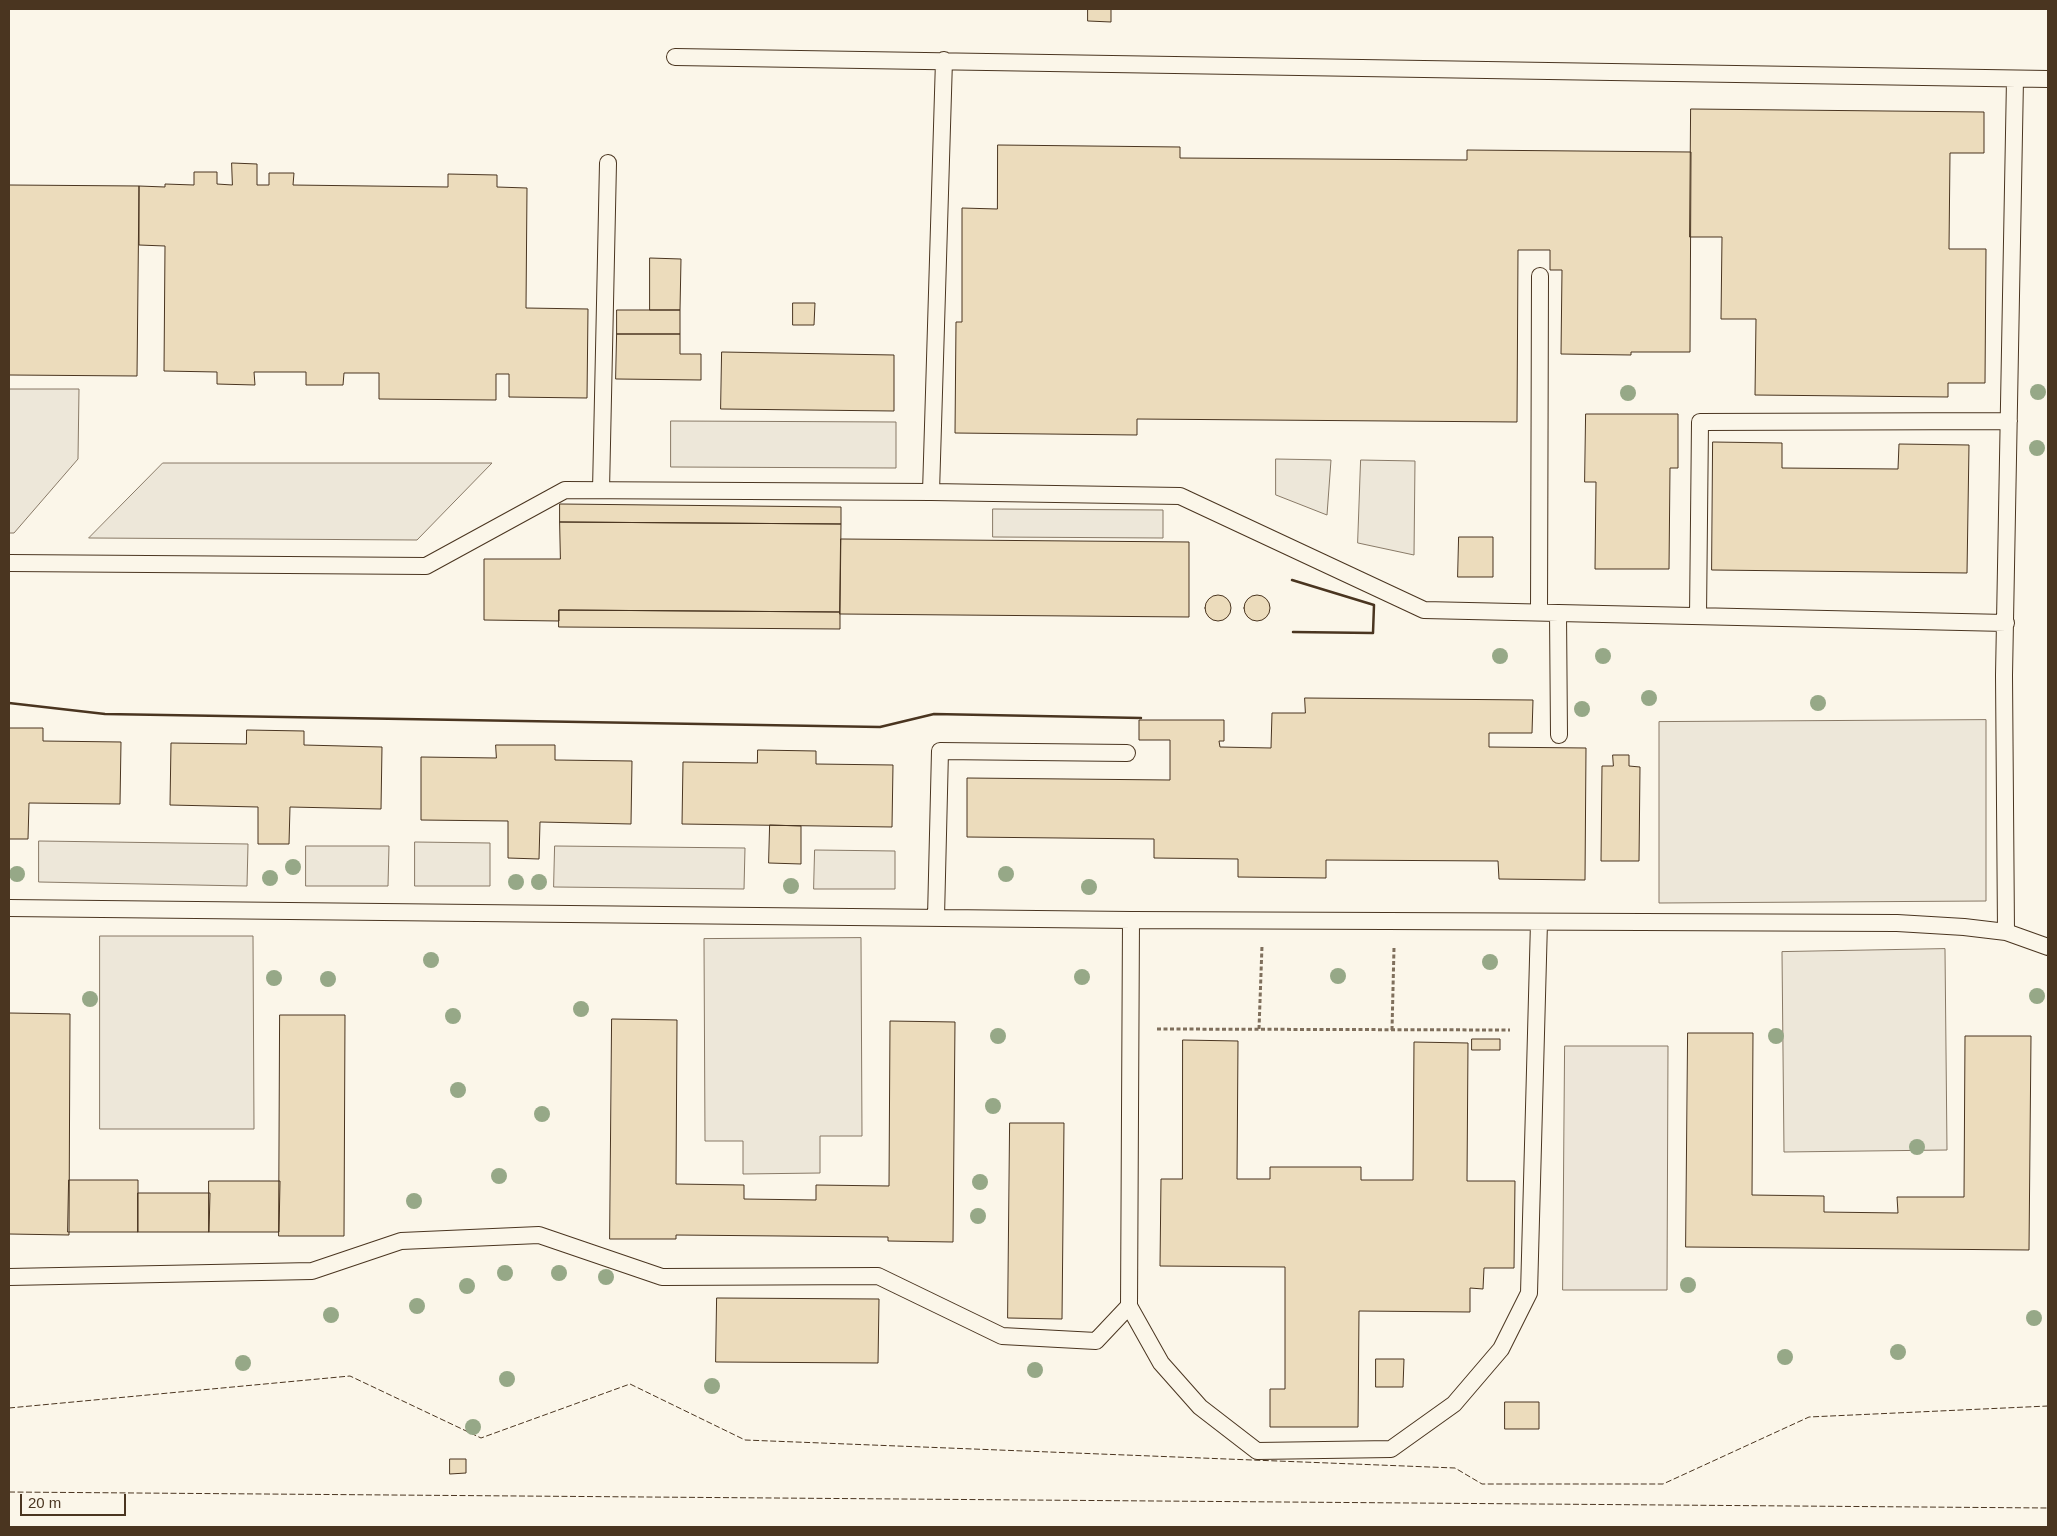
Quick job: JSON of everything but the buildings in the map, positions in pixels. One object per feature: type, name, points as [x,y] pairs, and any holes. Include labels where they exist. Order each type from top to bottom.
[{"type":"lane","points":[[675,57],[2048,79]]},
{"type":"lane","points":[[931,492],[944,60]]},
{"type":"lane","points":[[2006,932],[2006,623],[2015,79]]},
{"type":"lane","points":[[601,490],[608,163]]},
{"type":"lane","points":[[1539,612],[1540,276]]},
{"type":"lane","points":[[1698,616],[1700,422],[2009,421]]},
{"type":"lane","points":[[9,563],[426,566],[565,490],[931,492],[1180,496],[1424,610],[2006,623]]},
{"type":"lane","points":[[1558,613],[1559,735]]},
{"type":"lane","points":[[936,916],[940,751],[1128,754]]},
{"type":"lane","points":[[9,908],[810,917],[936,916],[1131,920],[1897,924],[1964,927],[2006,932],[2048,947]]},
{"type":"lane","points":[[1131,920],[1129,1306],[1161,1363],[1200,1407],[1257,1451],[1391,1450],[1454,1404],[1501,1349],[1529,1293],[1539,922]]},
{"type":"lane","points":[[9,1277],[312,1271],[401,1241],[539,1235],[662,1277],[878,1276],[1002,1336],[1096,1341],[1129,1306]]},
{"type":"path","points":[[1259,1029],[1262,920]]},
{"type":"path","points":[[1392,1030],[1394,920]]},
{"type":"path","points":[[1130,1028],[1536,1030]]},
{"type":"shaded area","points":[[9,389],[79,389],[78,459],[14,533],[9,533]]},
{"type":"shaded area","points":[[671,421],[896,422],[896,468],[671,467]]},
{"type":"shaded area","points":[[1276,459],[1331,460],[1327,515],[1276,495]]},
{"type":"shaded area","points":[[1361,460],[1415,461],[1414,555],[1358,543]]},
{"type":"shaded area","points":[[163,463],[492,463],[417,540],[89,538]]},
{"type":"shaded area","points":[[993,509],[1163,510],[1163,538],[993,537]]},
{"type":"shaded area","points":[[1986,720],[1986,901],[1659,903],[1659,722]]},
{"type":"shaded area","points":[[39,841],[248,844],[247,886],[39,882]]},
{"type":"shaded area","points":[[415,842],[490,843],[490,886],[415,886]]},
{"type":"shaded area","points":[[306,846],[389,846],[388,886],[306,886]]},
{"type":"shaded area","points":[[555,846],[745,848],[744,889],[554,887]]},
{"type":"shaded area","points":[[815,850],[895,851],[895,889],[814,889]]},
{"type":"shaded area","points":[[100,936],[253,936],[254,1129],[100,1129]]},
{"type":"shaded area","points":[[861,938],[862,1136],[820,1136],[820,1173],[743,1174],[743,1141],[705,1141],[704,939]]},
{"type":"shaded area","points":[[1945,949],[1947,1150],[1784,1152],[1782,952]]},
{"type":"shaded area","points":[[1565,1046],[1668,1046],[1667,1290],[1563,1290]]},
{"type":"fence","points":[[9,1408],[350,1376],[481,1438],[630,1384],[745,1440],[1455,1468],[1482,1484],[1663,1484],[1809,1417],[2048,1406]]},
{"type":"fence","points":[[9,1492],[2048,1508]]},
{"type":"wall","points":[[1292,580],[1374,605],[1373,633],[1293,632]]},
{"type":"wall","points":[[9,703],[105,714],[880,727],[934,714],[1141,718]]}]
